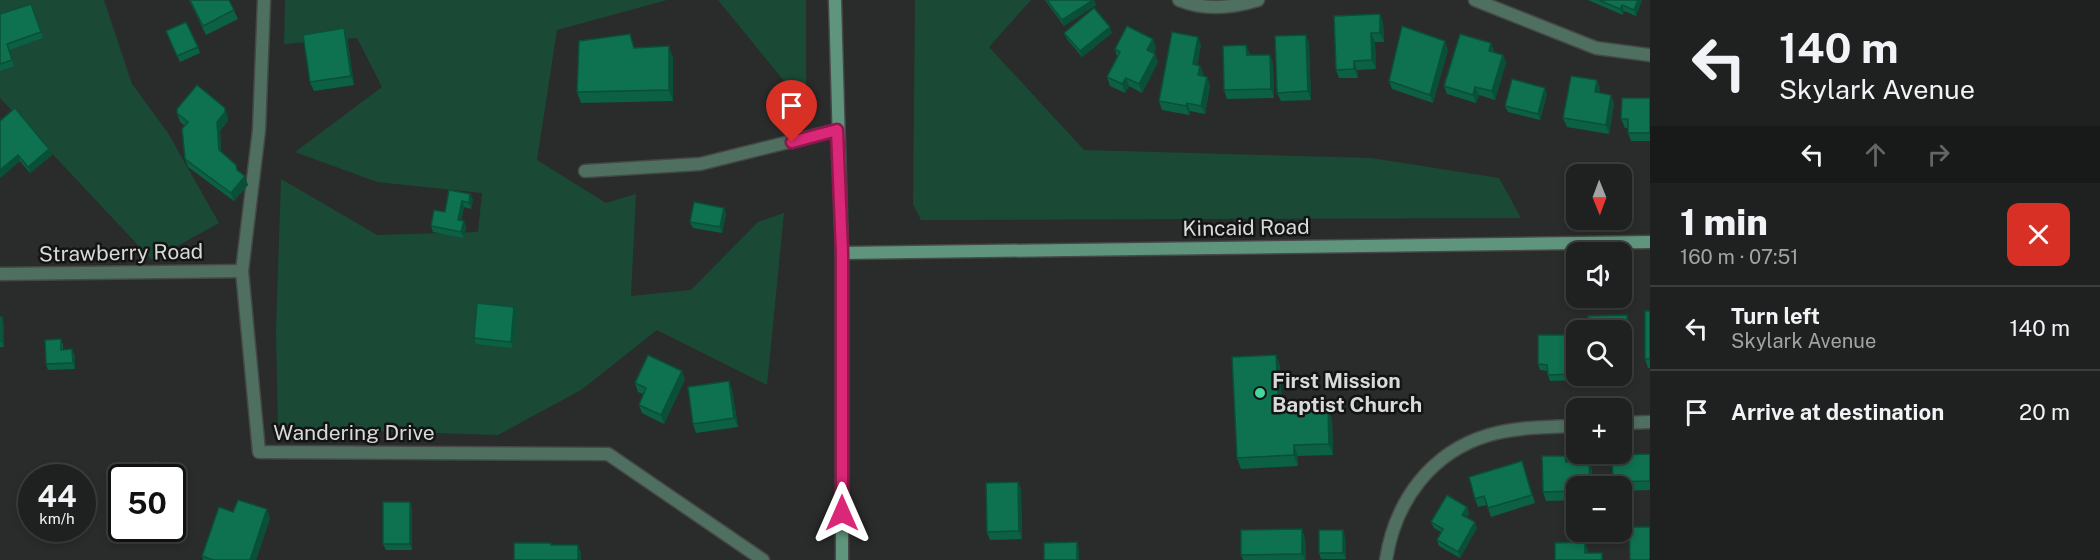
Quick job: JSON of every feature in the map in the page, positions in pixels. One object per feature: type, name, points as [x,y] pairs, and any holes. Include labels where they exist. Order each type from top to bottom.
[{"type":"street","name":"Wandering Drive","points":[[264,0],[259,130],[242,271],[259,453],[608,454],[763,560]]},
{"type":"street","points":[[836,0],[837,130],[842,253],[842,560]]},
{"type":"street","points":[[1179,0],[1197,8],[1245,4],[1258,0]]},
{"type":"street","points":[[1475,0],[1596,48],[1650,55]]},
{"type":"street","points":[[585,171],[700,164],[837,130]]},
{"type":"street","name":"Kincaid Road","points":[[842,253],[1650,242]]},
{"type":"street","name":"Strawberry Road","points":[[0,274],[242,271]]},
{"type":"street","points":[[1632,423],[1650,422]]},
{"type":"street","points":[[1386,560],[1406,500],[1423,475],[1451,451],[1490,435],[1534,428],[1566,426]]},
{"type":"green space","points":[[0,0],[104,0],[132,84],[168,133],[219,223],[152,260],[0,98]]},
{"type":"green space","points":[[285,0],[667,0],[557,30],[537,160],[606,203],[636,194],[631,296],[691,290],[758,222],[784,213],[767,385],[657,330],[581,390],[498,435],[278,428],[276,331],[281,179],[377,235],[478,232],[482,193],[377,182],[295,152],[382,87],[357,38],[284,44]]},
{"type":"green space","points":[[718,0],[806,0],[806,108]]},
{"type":"green space","points":[[915,0],[1031,0],[989,47],[1084,150],[1371,158],[1499,178],[1521,218],[921,220],[913,204]]},
{"type":"building","points":[[190,0],[229,0],[234,10],[203,26]]},
{"type":"building","points":[[1047,0],[1093,0],[1062,20]]},
{"type":"building","points":[[1599,0],[1638,0],[1634,10],[1622,5],[1620,9]]},
{"type":"building","points":[[31,4],[41,32],[7,44],[12,60],[0,64],[0,14]]},
{"type":"building","points":[[1094,8],[1110,27],[1080,51],[1064,33]]},
{"type":"building","points":[[1380,14],[1380,33],[1371,33],[1372,60],[1354,61],[1354,69],[1336,70],[1334,16]]},
{"type":"building","points":[[186,22],[198,47],[177,56],[166,31]]},
{"type":"building","points":[[1127,26],[1153,39],[1147,50],[1155,54],[1139,84],[1126,78],[1122,84],[1107,77],[1120,52],[1115,49]]},
{"type":"building","points":[[1402,26],[1445,41],[1430,95],[1389,81]]},
{"type":"building","points":[[344,28],[351,76],[310,82],[303,35]]},
{"type":"building","points":[[1172,32],[1198,37],[1193,64],[1200,66],[1198,75],[1207,77],[1201,106],[1159,101]]},
{"type":"building","points":[[630,34],[634,48],[669,46],[669,90],[577,92],[579,41]]},
{"type":"building","points":[[1460,34],[1491,43],[1489,51],[1503,55],[1492,91],[1475,87],[1473,95],[1444,86]]},
{"type":"building","points":[[1306,35],[1308,91],[1277,93],[1275,36]]},
{"type":"building","points":[[1246,45],[1247,55],[1270,55],[1271,89],[1224,90],[1223,46]]},
{"type":"building","points":[[1571,76],[1597,80],[1595,92],[1611,95],[1606,125],[1563,118]]},
{"type":"building","points":[[1512,79],[1545,88],[1538,114],[1505,106]]},
{"type":"building","points":[[197,85],[225,108],[225,112],[217,122],[219,150],[245,176],[231,193],[185,159],[182,129],[188,122],[177,113],[177,109]]},
{"type":"building","points":[[1622,98],[1650,98],[1650,133],[1628,133],[1628,119],[1621,119]]},
{"type":"building","points":[[15,108],[49,149],[28,167],[18,155],[0,170],[0,121]]},
{"type":"building","points":[[449,190],[470,194],[469,203],[462,201],[458,220],[464,221],[461,232],[431,226],[434,210],[445,212]]},
{"type":"building","points":[[694,202],[724,208],[720,227],[690,222]]},
{"type":"building","points":[[477,303],[514,307],[511,342],[474,338]]},
{"type":"building","points":[[1645,311],[1650,311],[1650,359],[1645,359]]},
{"type":"building","points":[[1627,315],[1627,320],[1588,320],[1588,316]]},
{"type":"building","points":[[0,317],[2,317],[2,341],[0,341]]},
{"type":"building","points":[[1538,335],[1566,335],[1566,374],[1548,375],[1547,365],[1538,364]]},
{"type":"building","points":[[61,339],[61,350],[72,349],[73,363],[46,364],[45,340]]},
{"type":"building","points":[[648,355],[682,371],[661,415],[639,405],[646,388],[635,383]]},
{"type":"building","name":"First Mission Baptist Church","points":[[1276,355],[1279,410],[1328,408],[1329,444],[1294,445],[1294,455],[1237,458],[1232,357]]},
{"type":"building","points":[[729,381],[734,418],[693,424],[688,387]]},
{"type":"building","points":[[1632,454],[1650,454],[1650,481],[1632,481],[1632,476],[1613,476],[1612,464],[1632,464]]},
{"type":"building","points":[[1542,456],[1565,456],[1566,464],[1589,464],[1590,476],[1566,476],[1566,491],[1543,492]]},
{"type":"building","points":[[1522,461],[1532,495],[1488,508],[1484,496],[1475,499],[1469,477]]},
{"type":"building","points":[[1018,482],[1019,531],[987,532],[986,483]]},
{"type":"building","points":[[1447,495],[1467,507],[1462,515],[1475,522],[1458,552],[1437,540],[1443,529],[1431,522]]},
{"type":"building","points":[[238,500],[267,509],[250,560],[213,560],[202,556],[219,507],[233,512]]},
{"type":"building","points":[[383,502],[410,502],[410,544],[383,544]]},
{"type":"building","points":[[1632,527],[1650,527],[1650,560],[1630,560]]},
{"type":"building","points":[[1302,529],[1302,554],[1241,555],[1241,530]]},
{"type":"building","points":[[1319,530],[1343,530],[1343,553],[1319,553]]},
{"type":"building","points":[[1077,542],[1077,560],[1044,560],[1044,543]]},
{"type":"building","points":[[1585,542],[1585,553],[1602,553],[1602,560],[1555,560],[1555,543]]},
{"type":"building","points":[[514,543],[578,545],[578,560],[514,560]]},
{"type":"place","name":"First Mission Baptist Church","points":[[1260,393]]},
{"type":"route","points":[[792,142],[837,130],[842,253],[842,513]]}]
